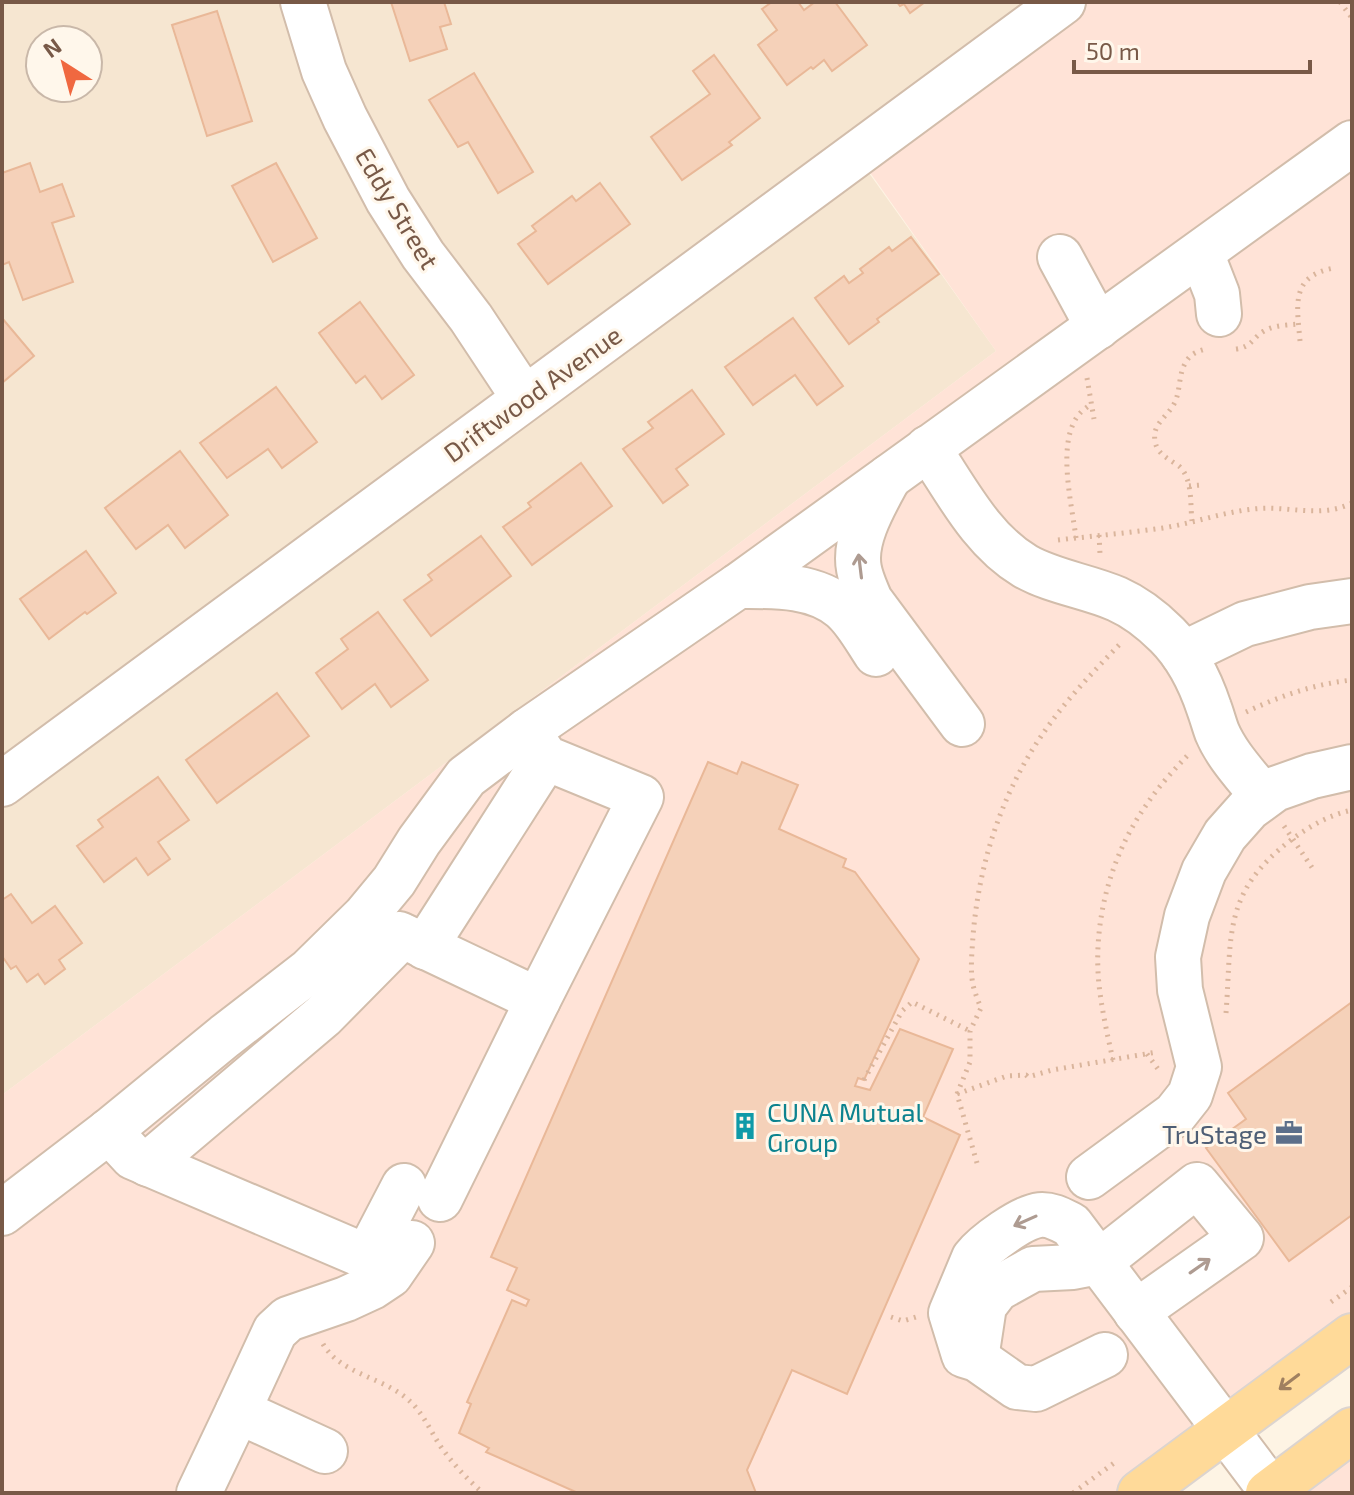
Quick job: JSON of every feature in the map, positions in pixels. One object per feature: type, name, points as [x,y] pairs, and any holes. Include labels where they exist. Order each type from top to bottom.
[{"type":"main road","points":[[1140,1493],[1352,1336]]},
{"type":"main road","points":[[1271,1492],[1352,1430]]},
{"type":"street","name":"Eddy Street","points":[[303,2],[324,71],[388,200],[524,398]]},
{"type":"street","name":"Driftwood Avenue","points":[[2,784],[1063,2]]},
{"type":"street","points":[[397,933],[394,881],[466,777],[537,745],[738,586],[1352,143]]},
{"type":"street","points":[[1201,253],[1217,294],[1218,337]]},
{"type":"street","points":[[1060,257],[1098,327]]},
{"type":"street","points":[[928,448],[997,545],[1025,566],[1119,600],[1147,617],[1168,636],[1200,683],[1217,732],[1227,750],[1274,812]]},
{"type":"street","points":[[738,586],[799,588],[839,606],[950,733],[870,600],[858,566],[870,511],[890,475]]},
{"type":"street","points":[[1183,654],[1245,624],[1310,607],[1352,601]]},
{"type":"street","points":[[148,1164],[323,1016],[397,933],[537,745]]},
{"type":"street","points":[[109,1131],[133,1157],[367,1257],[422,1193],[538,1000],[641,797],[537,745]]},
{"type":"street","points":[[1274,812],[1275,789],[1352,767]]},
{"type":"street","points":[[1089,1177],[1175,1114],[1190,1095],[1199,1067],[1180,990],[1178,957],[1187,916],[1204,871],[1225,835],[1249,808],[1274,812]]},
{"type":"street","points":[[2,1213],[309,971],[397,933],[538,1000]]},
{"type":"street","points":[[1105,1355],[1036,1389],[1017,1387],[977,1359],[964,1355],[951,1313],[979,1287],[997,1289],[1033,1269],[1073,1267],[1197,1185],[1241,1238],[1136,1312]]},
{"type":"street","points":[[199,1493],[275,1331],[288,1319],[372,1287],[390,1275],[412,1243]]},
{"type":"street","points":[[1094,1254],[1271,1492]]},
{"type":"street","points":[[238,1411],[325,1451]]},
{"type":"path","points":[[1340,2],[1352,18]]},
{"type":"path","points":[[1300,341],[1298,302],[1306,280],[1320,270],[1334,268]]},
{"type":"path","points":[[1192,521],[1189,486],[1180,468],[1163,456],[1154,440],[1158,423],[1176,401],[1186,362],[1218,337],[1247,347],[1260,333],[1270,328],[1299,324]]},
{"type":"path","points":[[1086,369],[1094,419]]},
{"type":"path","points":[[1076,538],[1067,468],[1068,449],[1076,417],[1091,404]]},
{"type":"path","points":[[1189,486],[1201,485]]},
{"type":"path","points":[[1049,541],[1163,528],[1254,509],[1276,507],[1319,512],[1352,503]]},
{"type":"path","points":[[977,1163],[957,1094],[970,1062],[970,1031],[981,1008],[973,983],[972,950],[977,899],[990,842],[1028,757],[1044,731],[1130,634]]},
{"type":"path","points":[[1235,717],[1294,692],[1352,680]]},
{"type":"path","points":[[1113,1060],[1099,991],[1100,913],[1108,885],[1146,804],[1193,751]]},
{"type":"path","points":[[1225,1017],[1230,937],[1236,908],[1244,891],[1263,865],[1292,839],[1311,825],[1352,810]]},
{"type":"path","points":[[1274,812],[1313,869]]},
{"type":"path","points":[[864,1080],[902,1011],[912,1002],[970,1031]]},
{"type":"path","points":[[957,1094],[1007,1076],[1028,1077],[1160,1051]]},
{"type":"path","points":[[320,1337],[336,1361],[389,1386],[414,1404],[454,1465],[483,1493]]},
{"type":"shaded area","points":[[2,2],[1031,2],[844,138],[996,351],[2,1095]]},
{"type":"shaded area","points":[[1063,2],[1352,2],[1352,1336],[1140,1493],[2,1493],[2,1095],[996,351],[857,154]]},
{"type":"shaded area","points":[[1352,1430],[1352,1493],[1268,1493]]},
{"type":"building","points":[[391,2],[444,2],[451,24],[440,27],[447,49],[410,61]]},
{"type":"building","points":[[772,2],[798,2],[804,10],[815,2],[835,2],[867,45],[832,71],[824,60],[787,85],[758,45],[777,30],[762,9]]},
{"type":"building","points":[[897,2],[925,2],[910,13],[904,4],[900,6]]},
{"type":"building","points":[[217,11],[252,121],[207,136],[172,25]]},
{"type":"building","points":[[714,55],[760,118],[729,142],[732,145],[682,180],[651,137],[710,94],[693,71]]},
{"type":"building","points":[[474,73],[533,172],[498,193],[468,142],[458,147],[429,100]]},
{"type":"building","points":[[30,163],[40,192],[62,184],[74,216],[52,223],[73,282],[23,300],[9,262],[2,265],[2,173]]},
{"type":"building","points":[[276,163],[317,238],[273,262],[232,186]]},
{"type":"building","points":[[600,183],[630,224],[548,284],[518,244],[536,231],[532,226],[572,196],[576,201]]},
{"type":"building","points":[[911,237],[939,274],[877,319],[879,322],[849,344],[815,298],[844,276],[849,283],[863,273],[860,269],[889,247],[892,251]]},
{"type":"building","points":[[360,302],[414,375],[382,399],[365,376],[356,383],[319,333]]},
{"type":"building","points":[[2,318],[34,356],[2,383]]},
{"type":"building","points":[[793,318],[843,386],[817,405],[795,375],[753,405],[725,367]]},
{"type":"building","points":[[276,387],[317,442],[282,468],[268,449],[227,478],[200,443]]},
{"type":"building","points":[[692,390],[724,434],[676,469],[688,485],[663,503],[623,449],[653,428],[648,422]]},
{"type":"building","points":[[180,451],[228,515],[185,548],[168,525],[136,549],[105,508]]},
{"type":"building","points":[[581,463],[612,506],[532,565],[503,527],[531,507],[528,503]]},
{"type":"building","points":[[481,536],[511,576],[431,636],[404,600],[432,580],[428,575]]},
{"type":"building","points":[[86,551],[116,593],[49,639],[20,599]]},
{"type":"building","points":[[378,612],[428,680],[391,707],[375,684],[342,709],[316,673],[348,649],[341,639]]},
{"type":"building","points":[[277,693],[309,736],[217,803],[186,760]]},
{"type":"building","name":"CUNA Mutual Group","points":[[708,762],[737,774],[742,762],[798,785],[779,829],[846,859],[843,867],[855,872],[919,959],[864,1080],[858,1078],[855,1086],[870,1090],[900,1029],[953,1049],[923,1117],[960,1135],[847,1394],[792,1370],[747,1470],[756,1493],[578,1493],[486,1452],[489,1448],[459,1433],[471,1404],[467,1402],[512,1300],[526,1306],[529,1300],[507,1290],[517,1268],[491,1257]]},
{"type":"building","points":[[158,777],[189,820],[158,842],[170,859],[148,875],[136,858],[104,882],[77,846],[103,827],[98,820]]},
{"type":"building","points":[[11,894],[32,923],[55,906],[82,943],[59,960],[65,969],[45,984],[38,974],[27,982],[16,966],[11,969],[2,956],[2,900]]},
{"type":"building","name":"TruStage","points":[[1352,1002],[1352,1215],[1289,1261],[1206,1148],[1246,1119],[1228,1093]]},
{"type":"place","name":"CUNA Mutual Group","points":[[745,1126]]},
{"type":"place","name":"TruStage","points":[[1289,1133]]}]
